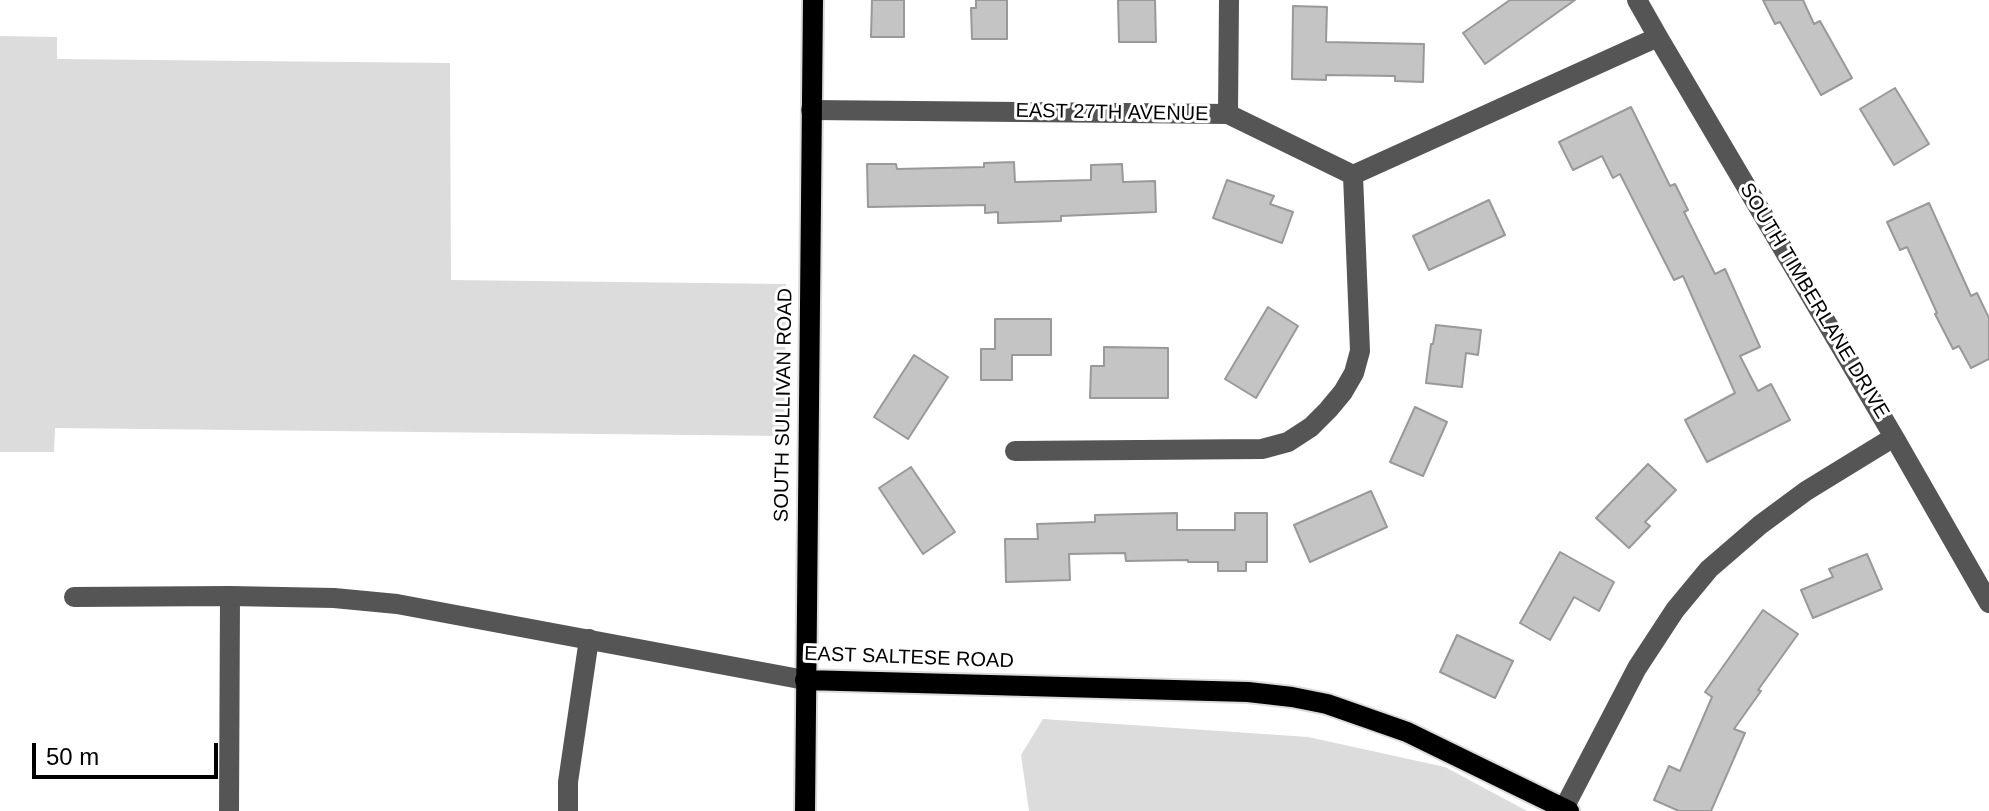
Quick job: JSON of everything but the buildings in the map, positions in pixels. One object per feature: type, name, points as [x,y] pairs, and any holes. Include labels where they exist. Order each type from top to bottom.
[{"type":"main road","name":"SOUTH SULLIVAN ROAD","points":[[805,811],[813,0]]},
{"type":"main road","name":"EAST SALTESE ROAD","points":[[805,680],[1248,692],[1292,697],[1327,704],[1407,732],[1566,810]]},
{"type":"street","points":[[1228,114],[1229,0]]},
{"type":"street","name":"SOUTH TIMBERLANE DRIVE","points":[[1637,0],[1989,603]]},
{"type":"street","points":[[1015,451],[1262,449],[1288,442],[1311,427],[1343,392],[1354,373],[1360,351],[1353,175],[1658,37]]},
{"type":"street","name":"EAST 27TH AVENUE","points":[[811,110],[1228,114],[1353,175]]},
{"type":"street","points":[[1566,810],[1637,668],[1675,610],[1709,569],[1806,491],[1894,437]]},
{"type":"street","points":[[229,811],[230,596]]},
{"type":"street","name":"EAST SALTESE ROAD","points":[[74,597],[334,598],[397,604],[805,680]]},
{"type":"street","points":[[568,811],[568,782],[589,639]]},
{"type":"shaded area","points":[[0,36],[57,37],[57,59],[450,63],[451,280],[786,284],[784,436],[55,428],[54,452],[0,452]]},
{"type":"shaded area","points":[[1043,719],[1308,737],[1445,767],[1527,811],[1029,811],[1021,755]]}]
